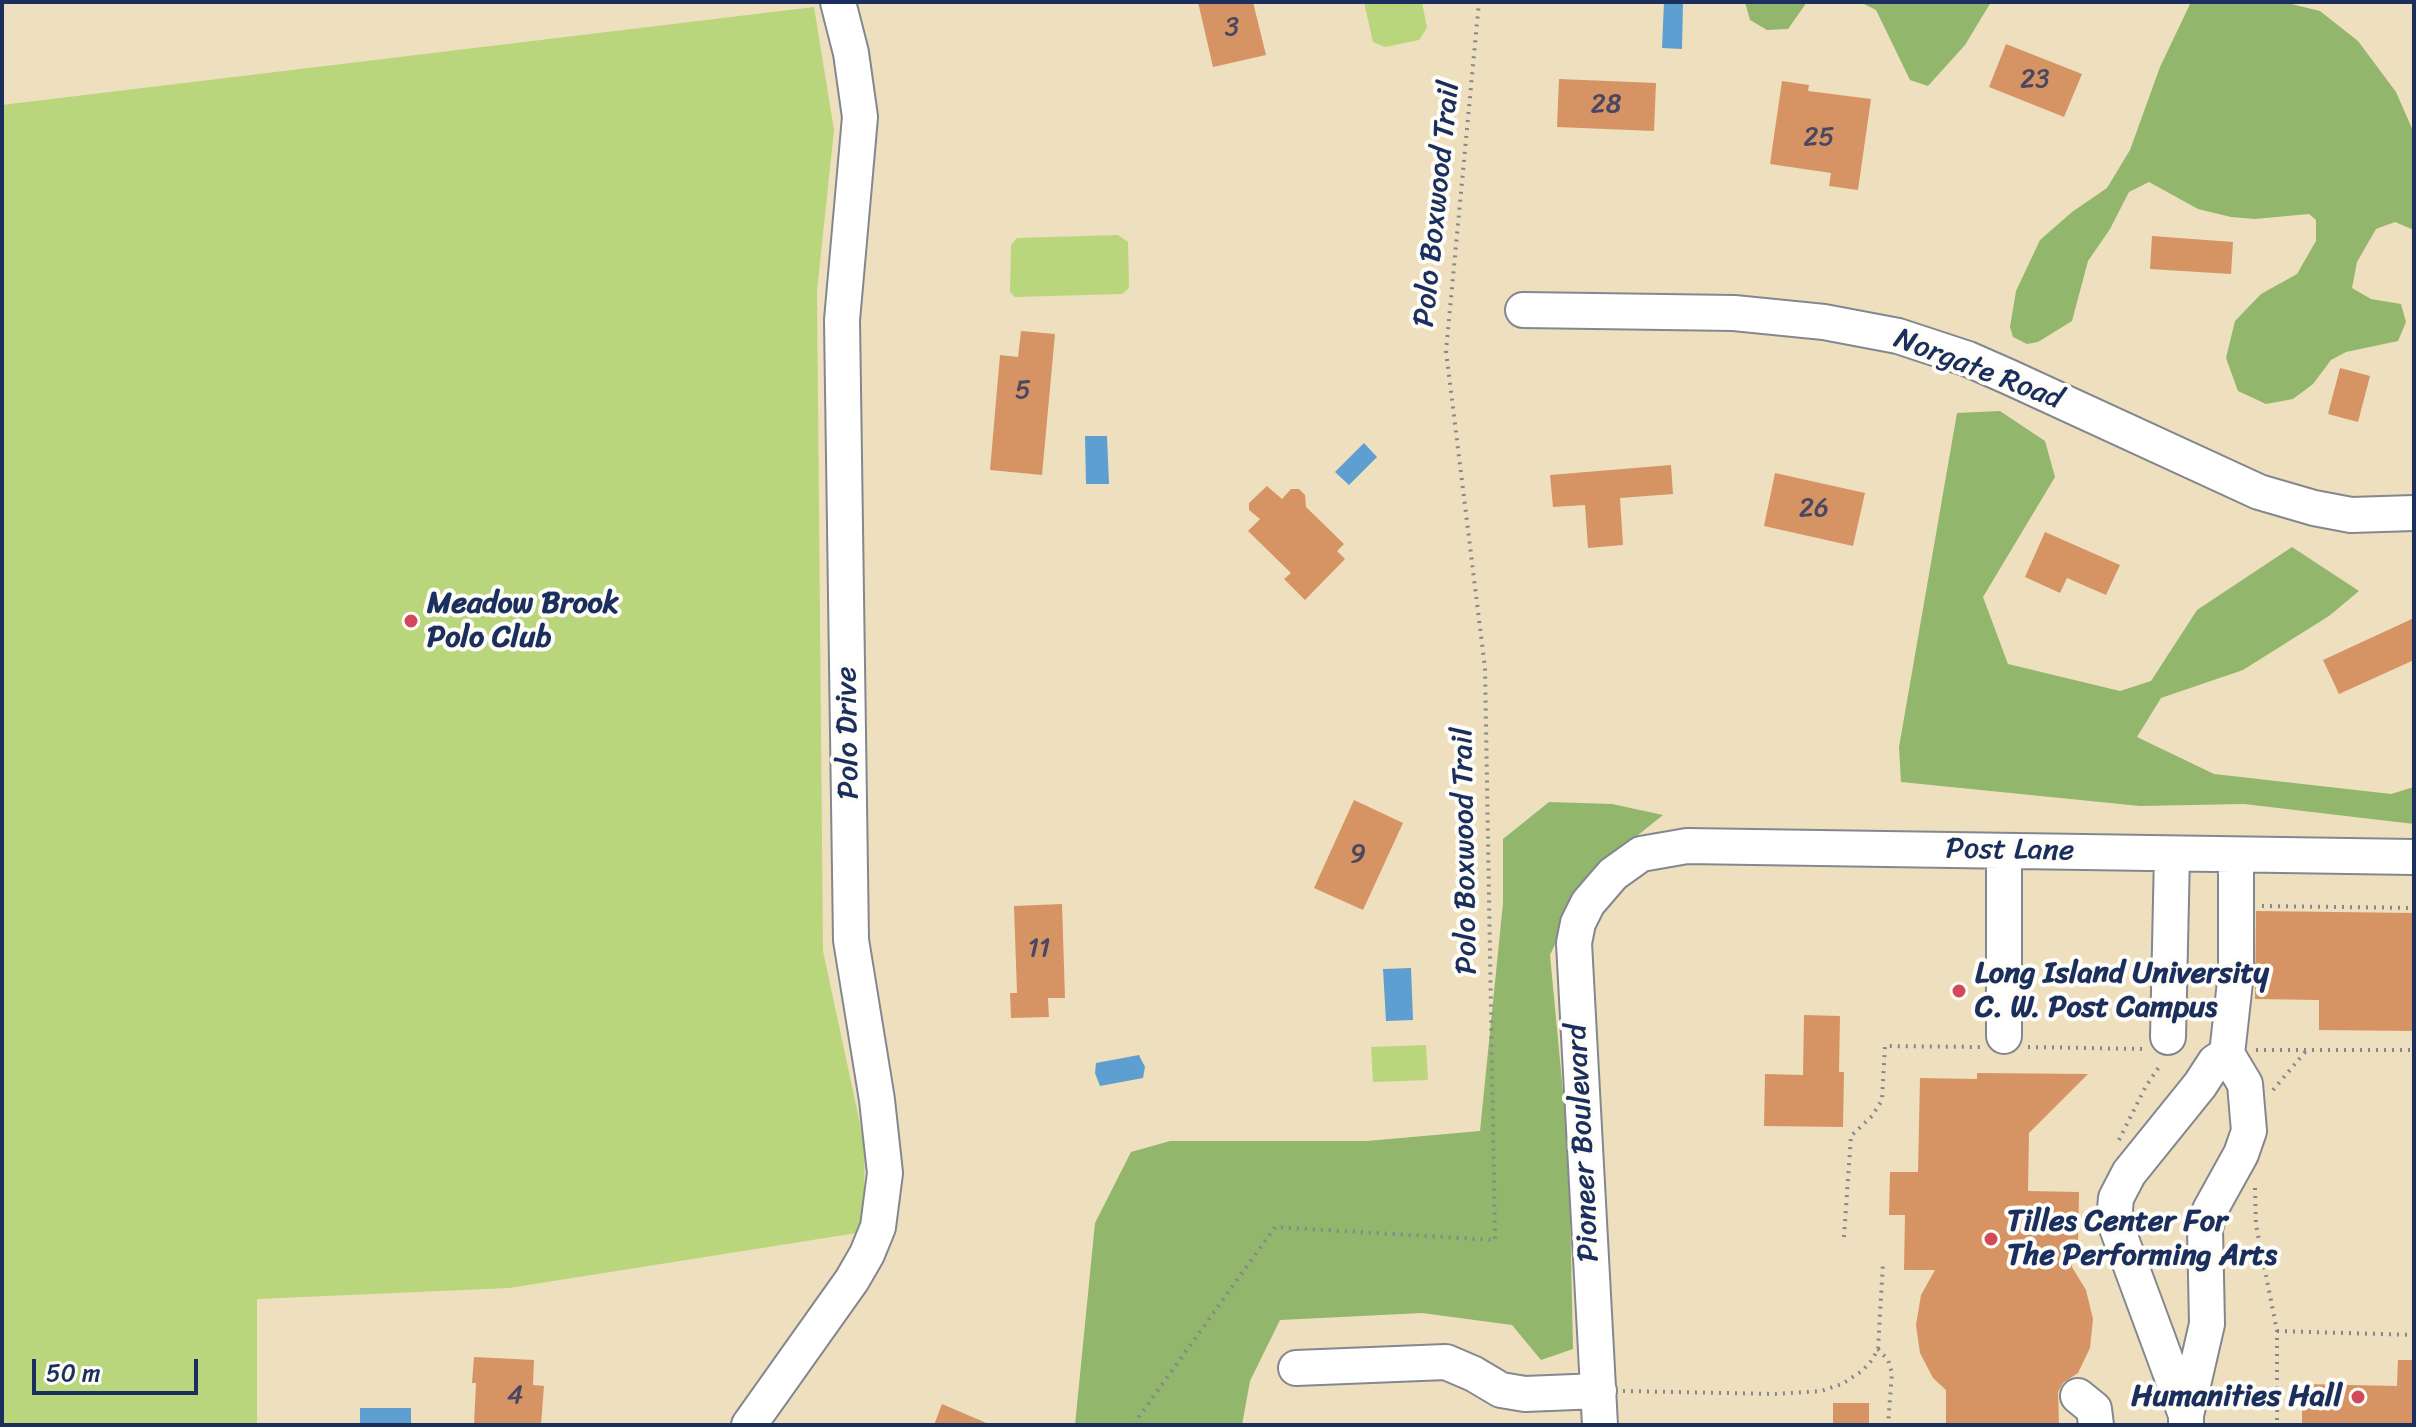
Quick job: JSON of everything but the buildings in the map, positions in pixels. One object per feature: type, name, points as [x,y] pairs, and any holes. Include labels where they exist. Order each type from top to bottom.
[{"type":"street","name":"Polo Drive","points":[[749,1425],[852,1280],[867,1254],[878,1227],[885,1173],[877,1100],[851,940],[842,320],[860,117],[851,53],[838,2]]},
{"type":"street","name":"Norgate Road","points":[[1523,310],[1734,313],[1824,322],[1898,336],[1968,359],[2259,492],[2351,515],[2414,513]]},
{"type":"street","name":"Post Lane","points":[[1613,874],[1641,854],[1687,846],[2414,857]]},
{"type":"street","points":[[2004,851],[2004,1043]]},
{"type":"street","points":[[2163,1048],[2172,854]]},
{"type":"street","points":[[2186,1420],[2207,1324],[2205,1229],[2210,1210],[2241,1154],[2249,1131],[2245,1084],[2237,1051],[2236,855]]},
{"type":"street","name":"Pioneer Boulevard","points":[[1600,1425],[1574,943],[1578,923],[1588,903],[1613,874]]},
{"type":"street","points":[[2186,1420],[2114,1220],[2116,1198],[2129,1173],[2215,1062],[2237,1051]]},
{"type":"street","points":[[1296,1368],[1446,1362],[1501,1390],[1525,1394],[1599,1391]]},
{"type":"street","points":[[2078,1396],[2094,1409],[2096,1425]]},
{"type":"path","name":"Polo Boxwood Trail","points":[[1137,1425],[1138,1418],[1275,1227],[1495,1240],[1485,668],[1446,351],[1479,2]]},
{"type":"path","points":[[2251,906],[2414,908]]},
{"type":"path","points":[[1844,1237],[1851,1136],[1872,1116],[1882,1100],[1885,1046],[2004,1043],[2163,1048],[2119,1140]]},
{"type":"path","points":[[2264,1080],[2269,1095],[2308,1050]]},
{"type":"path","points":[[2237,1051],[2414,1050]]},
{"type":"path","points":[[2237,1051],[2260,1065]]},
{"type":"path","points":[[2255,1184],[2256,1225],[2277,1331],[2277,1425]]},
{"type":"path","points":[[1599,1391],[1775,1394],[1821,1391],[1842,1384],[1862,1371],[1878,1349],[1883,1263]]},
{"type":"path","points":[[2277,1331],[2414,1335]]},
{"type":"path","points":[[1878,1349],[1888,1360],[1892,1373],[1888,1425]]},
{"type":"green space","points":[[1364,2],[1422,2],[1427,28],[1419,40],[1385,47],[1373,42]]},
{"type":"green space","points":[[1745,2],[1807,2],[1788,29],[1767,30],[1750,20]]},
{"type":"green space","points":[[1860,2],[1991,2],[1965,45],[1928,86],[1910,80],[1876,10]]},
{"type":"green space","points":[[2191,2],[2283,2],[2320,11],[2358,41],[2396,92],[2414,133],[2414,230],[2395,222],[2376,229],[2357,262],[2352,288],[2371,299],[2401,304],[2406,322],[2398,341],[2346,352],[2331,360],[2313,384],[2293,399],[2266,404],[2238,391],[2226,358],[2235,321],[2261,294],[2297,274],[2316,241],[2316,220],[2309,214],[2255,219],[2231,217],[2198,209],[2149,182],[2129,192],[2110,229],[2088,261],[2072,321],[2038,342],[2027,344],[2013,337],[2010,327],[2016,291],[2040,240],[2072,212],[2107,188],[2130,150],[2160,67]]},
{"type":"green space","name":"Meadow Brook Polo Club","points":[[814,7],[834,130],[817,291],[823,951],[865,1147],[863,1232],[509,1288],[257,1299],[257,1425],[2,1425],[2,105]]},
{"type":"green space","points":[[1118,235],[1128,242],[1129,288],[1122,294],[1015,297],[1010,292],[1011,245],[1017,238]]},
{"type":"green space","points":[[2000,411],[2045,441],[2055,477],[1983,597],[2008,664],[2120,691],[2151,681],[2197,610],[2292,547],[2359,591],[2329,616],[2243,670],[2161,698],[2137,737],[2214,774],[2391,794],[2414,787],[2414,824],[2244,804],[2140,806],[1901,782],[1899,747],[1957,413]]},
{"type":"green space","points":[[1549,802],[1612,804],[1663,815],[1587,876],[1550,955],[1569,1156],[1573,1349],[1541,1360],[1512,1325],[1422,1313],[1280,1320],[1250,1381],[1242,1425],[1075,1425],[1095,1223],[1131,1152],[1170,1141],[1367,1141],[1480,1131],[1503,903],[1503,839]]},
{"type":"green space","points":[[1426,1045],[1428,1080],[1373,1082],[1371,1047]]},
{"type":"water","points":[[1664,2],[1683,2],[1682,49],[1662,48]]},
{"type":"water","points":[[1085,436],[1107,436],[1109,484],[1086,484]]},
{"type":"water","points":[[1364,443],[1377,457],[1349,485],[1335,472]]},
{"type":"water","points":[[1411,968],[1413,1020],[1386,1021],[1383,969]]},
{"type":"water","points":[[1139,1055],[1145,1067],[1143,1078],[1100,1086],[1095,1073],[1096,1063]]},
{"type":"water","points":[[360,1408],[411,1408],[411,1425],[360,1425]]},
{"type":"place","name":"Meadow Brook Polo Club","points":[[411,621]]},
{"type":"place","name":"Long Island University C. W. Post Campus","points":[[1959,991]]},
{"type":"place","name":"Tilles Center For The Performing Arts","points":[[1991,1239]]},
{"type":"place","name":"Humanities Hall","points":[[2358,1397]]}]
